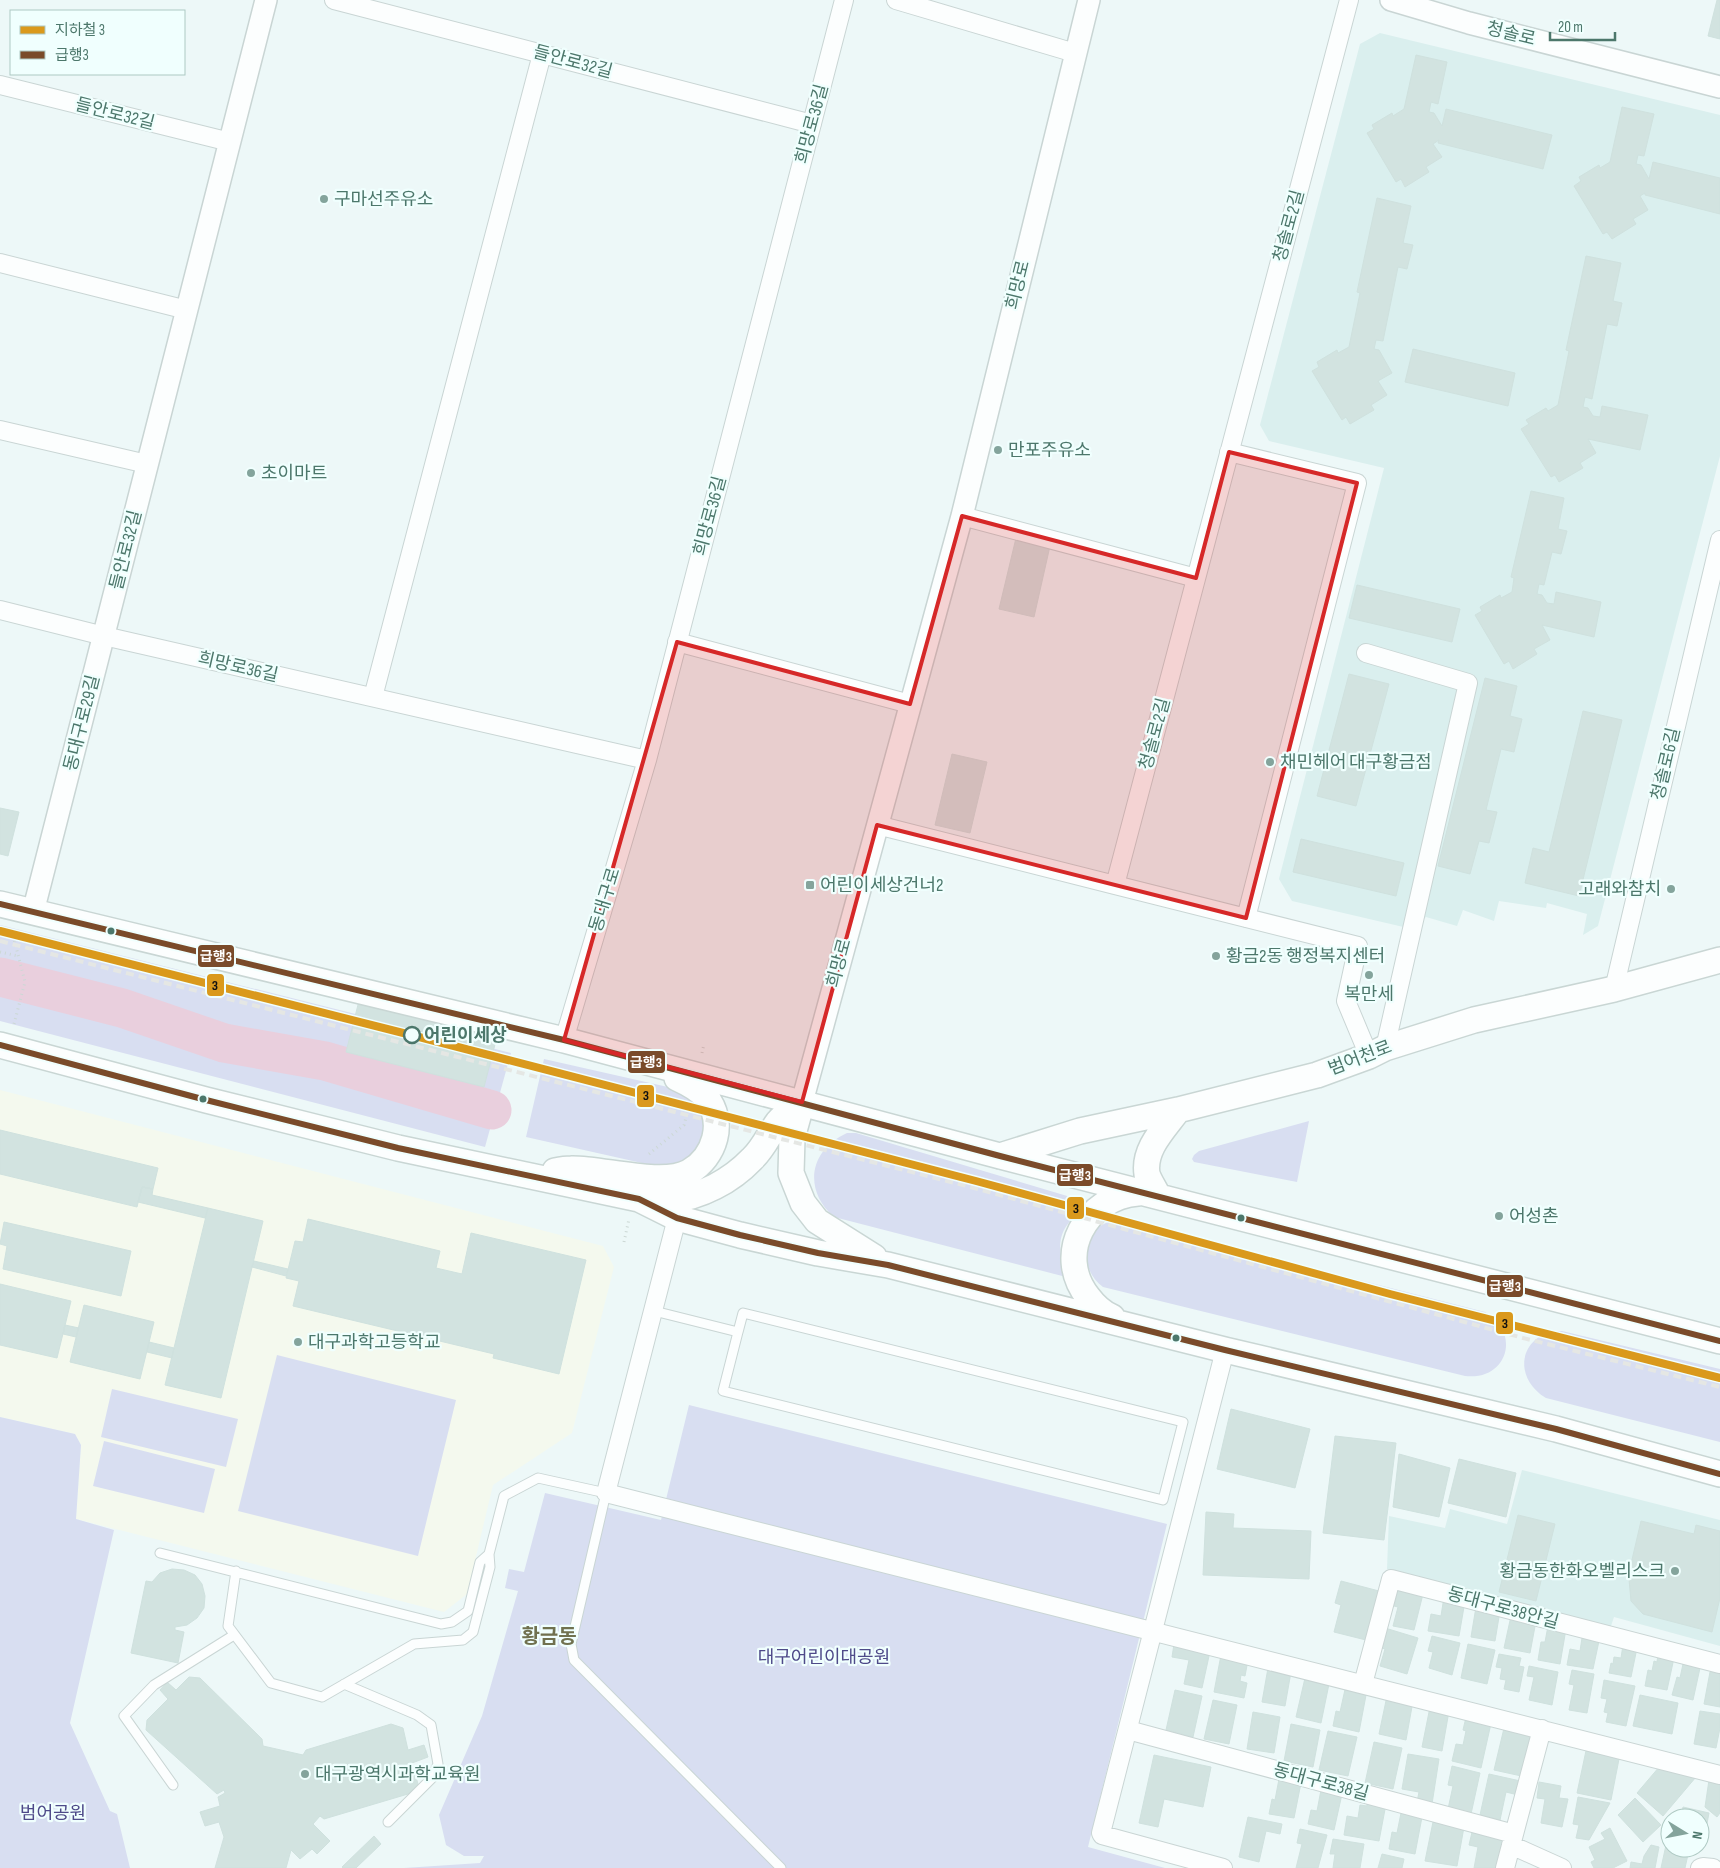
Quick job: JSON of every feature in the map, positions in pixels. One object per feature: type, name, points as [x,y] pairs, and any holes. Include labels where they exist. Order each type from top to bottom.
[{"type":"main road","points":[[0,904],[564,1040],[640,1060],[697,1082],[802,1102],[1000,1156],[1720,1341]]},
{"type":"main road","name":"범어천로","points":[[1000,1156],[1080,1131],[1178,1110],[1317,1075],[1377,1052],[1474,1020],[1614,989],[1720,960]]},
{"type":"main road","points":[[0,1045],[389,1146],[521,1175],[638,1191],[671,1200],[694,1195],[715,1186],[735,1174],[767,1142],[779,1122],[802,1102]]},
{"type":"main road","points":[[638,1191],[687,1173],[702,1163],[707,1157],[716,1138],[716,1122],[714,1111],[697,1082]]},
{"type":"main road","points":[[802,1102],[792,1138],[790,1173],[803,1203],[817,1221],[888,1265]]},
{"type":"main road","points":[[1151,1194],[1148,1175],[1148,1155],[1154,1141],[1178,1110]]},
{"type":"main road","points":[[638,1191],[677,1218],[740,1235],[818,1253],[888,1265],[1140,1327],[1225,1350],[1556,1429],[1720,1474]]},
{"type":"main road","points":[[1140,1327],[1107,1315],[1093,1304],[1083,1290],[1076,1274],[1074,1257],[1080,1231],[1095,1210],[1109,1200],[1126,1194],[1151,1194]]},
{"type":"street","name":"들안로32길","points":[[104,636],[266,0]]},
{"type":"street","name":"들안로32길","points":[[334,0],[812,124]]},
{"type":"street","name":"희망로36길","points":[[104,636],[647,760],[844,0]]},
{"type":"street","points":[[896,0],[1075,53]]},
{"type":"street","name":"희망로","points":[[802,1102],[962,516],[1089,0]]},
{"type":"street","name":"청솔로2길","points":[[1115,886],[1349,0]]},
{"type":"street","name":"청솔로","points":[[1391,0],[1469,23],[1720,87]]},
{"type":"street","points":[[373,697],[542,54]]},
{"type":"street","name":"들안로32길","points":[[0,85],[230,142]]},
{"type":"street","points":[[0,263],[187,310]]},
{"type":"street","points":[[0,430],[148,464]]},
{"type":"street","points":[[1229,452],[1357,483],[1246,918]]},
{"type":"street","points":[[962,516],[1196,578]]},
{"type":"street","name":"청솔로6길","points":[[1614,989],[1720,540]]},
{"type":"street","points":[[0,610],[104,636]]},
{"type":"street","name":"동대구로29길","points":[[33,912],[104,636]]},
{"type":"street","points":[[677,642],[910,704]]},
{"type":"street","points":[[1366,653],[1468,683],[1377,1052]]},
{"type":"street","name":"동대구로","points":[[564,1040],[647,760]]},
{"type":"street","points":[[877,825],[1358,946],[1346,1001],[1377,1052]]},
{"type":"street","points":[[677,1218],[606,1493],[1154,1630],[1720,1775]]},
{"type":"street","points":[[1222,1868],[1102,1835],[1225,1350]]},
{"type":"street","name":"동대구로38안길","points":[[1363,1684],[1391,1578],[1720,1664]]},
{"type":"street","name":"동대구로38길","points":[[1128,1730],[1513,1840],[1562,1868]]},
{"type":"street","points":[[1505,1868],[1542,1730]]},
{"type":"street","points":[[1700,1868],[1713,1868]]},
{"type":"lane","points":[[654,1311],[738,1332]]},
{"type":"lane","points":[[743,1313],[1183,1422],[1163,1500],[723,1391],[738,1332],[743,1313]]},
{"type":"lane","points":[[236,1571],[228,1626],[234,1635],[271,1683],[322,1697],[414,1644],[463,1640],[473,1632],[490,1568],[489,1554],[504,1496],[538,1478],[606,1493],[572,1644],[574,1660],[781,1868]]},
{"type":"lane","points":[[160,1553],[441,1624],[452,1622],[468,1611],[480,1562],[489,1554]]},
{"type":"lane","points":[[173,1785],[124,1716],[154,1685],[234,1635]]},
{"type":"lane","points":[[344,1684],[416,1715],[431,1725],[438,1764],[432,1778],[388,1822]]},
{"type":"path","points":[[11,928],[25,982],[14,1024]]},
{"type":"path","points":[[0,952],[18,956]]},
{"type":"path","points":[[624,1242],[638,1191],[643,1159],[684,1125],[697,1082],[704,1044]]},
{"type":"highlighted area","points":[[1229,452],[1357,483],[1246,918],[877,825],[802,1102],[564,1040],[677,642],[910,704],[962,516],[1196,578]]},
{"type":"shaded area","points":[[1380,33],[1720,115],[1720,456],[1598,926],[1583,935],[1587,914],[1547,903],[1546,908],[1499,901],[1494,921],[1463,910],[1457,926],[1426,917],[1412,929],[1292,901],[1279,879],[1384,468],[1269,441],[1260,425],[1360,44]]},
{"type":"shaded area","name":"대구과학고등학교","points":[[0,1090],[603,1246],[614,1267],[572,1433],[493,1485],[467,1594],[444,1612],[76,1519],[81,1445],[75,1434],[0,1417]]},
{"type":"shaded area","points":[[1522,1470],[1720,1520],[1720,1646],[1614,1617],[1610,1629],[1387,1569],[1389,1516],[1445,1528],[1450,1509],[1507,1524]]},
{"type":"green space","points":[[0,925],[511,1053],[485,1147],[0,1021]]},
{"type":"green space","points":[[544,1059],[690,1092],[705,1107],[707,1147],[673,1170],[526,1137]]},
{"type":"green space","points":[[1309,1121],[1297,1182],[1194,1162],[1192,1159],[1199,1151]]},
{"type":"green space","points":[[847,1133],[856,1133],[1094,1204],[1073,1218],[1066,1226],[1062,1235],[1060,1244],[1061,1254],[1070,1278],[834,1217],[824,1206],[818,1195],[814,1183],[815,1171],[818,1160],[825,1150],[834,1140]]},
{"type":"green space","points":[[1117,1220],[1485,1312],[1496,1321],[1503,1332],[1506,1343],[1505,1354],[1500,1363],[1491,1371],[1479,1376],[1465,1376],[1103,1287],[1091,1273],[1086,1256],[1086,1247],[1094,1231],[1104,1224]]},
{"type":"green space","points":[[1552,1331],[1562,1331],[1720,1369],[1720,1442],[1546,1398],[1529,1381],[1525,1372],[1524,1362],[1526,1352],[1532,1344],[1540,1336]]},
{"type":"green space","points":[[277,1355],[456,1400],[418,1556],[238,1511]]},
{"type":"green space","points":[[112,1389],[238,1419],[226,1467],[101,1437]]},
{"type":"green space","name":"대구어린이대공원","points":[[689,1405],[1167,1524],[1088,1847],[1165,1868],[404,1868],[480,1863],[484,1856],[464,1856],[446,1845],[439,1815],[482,1716],[518,1591],[505,1588],[509,1569],[524,1572],[545,1493],[661,1520]]},
{"type":"green space","name":"범어공원","points":[[0,1417],[75,1434],[81,1445],[76,1519],[114,1530],[70,1723],[110,1811],[117,1814],[130,1868],[0,1868]]},
{"type":"green space","points":[[104,1441],[215,1469],[204,1513],[93,1486]]},
{"type":"building","points":[[1717,0],[1720,0],[1720,39],[1708,36]]},
{"type":"building","points":[[1416,55],[1447,62],[1438,104],[1431,102],[1429,112],[1434,113],[1442,126],[1446,109],[1552,135],[1543,169],[1438,143],[1439,140],[1433,144],[1442,157],[1426,167],[1429,172],[1405,187],[1401,179],[1396,182],[1367,133],[1374,129],[1372,125],[1392,113],[1393,116],[1404,109]]},
{"type":"building","points":[[1622,107],[1654,114],[1644,156],[1638,155],[1636,164],[1641,165],[1649,179],[1653,162],[1720,178],[1720,214],[1645,195],[1645,193],[1640,196],[1648,210],[1633,219],[1636,224],[1612,239],[1607,232],[1603,234],[1574,186],[1581,181],[1579,177],[1599,165],[1600,168],[1610,162]]},
{"type":"building","points":[[1377,198],[1411,206],[1403,243],[1413,245],[1407,269],[1398,267],[1383,341],[1376,340],[1374,349],[1379,350],[1392,373],[1378,381],[1387,395],[1371,405],[1374,410],[1350,424],[1346,417],[1342,420],[1312,371],[1319,367],[1317,362],[1337,350],[1338,353],[1349,347],[1360,293],[1357,292]]},
{"type":"building","points":[[1586,256],[1621,263],[1613,301],[1622,303],[1617,326],[1607,324],[1592,399],[1585,397],[1583,407],[1588,408],[1593,416],[1600,417],[1602,406],[1648,415],[1640,450],[1588,439],[1596,453],[1580,463],[1583,468],[1559,482],[1555,475],[1551,477],[1521,429],[1529,424],[1526,420],[1546,408],[1548,411],[1558,405],[1569,351],[1566,350]]},
{"type":"building","points":[[1413,349],[1515,373],[1508,406],[1405,382]]},
{"type":"building","points":[[1531,491],[1564,498],[1558,529],[1567,531],[1561,554],[1552,552],[1544,585],[1539,584],[1537,594],[1542,595],[1547,603],[1554,604],[1556,592],[1601,602],[1594,637],[1542,625],[1550,640],[1534,649],[1537,654],[1513,669],[1509,661],[1504,664],[1475,615],[1482,611],[1480,607],[1500,595],[1501,598],[1512,592],[1514,578],[1511,577]]},
{"type":"building","points":[[1016,538],[1050,546],[1034,617],[999,609]]},
{"type":"building","points":[[1357,585],[1460,609],[1452,642],[1349,618]]},
{"type":"building","points":[[1349,674],[1389,684],[1356,806],[1317,796]]},
{"type":"building","points":[[1485,678],[1517,686],[1510,716],[1522,719],[1514,752],[1501,749],[1486,810],[1497,812],[1489,843],[1479,841],[1470,874],[1438,866]]},
{"type":"building","points":[[1583,711],[1622,720],[1579,896],[1525,883],[1533,848],[1549,852]]},
{"type":"building","points":[[952,754],[987,762],[970,833],[935,825]]},
{"type":"building","points":[[0,808],[19,812],[8,856],[0,854]]},
{"type":"building","points":[[1301,839],[1404,863],[1396,896],[1293,872]]},
{"type":"building","points":[[361,993],[499,1029],[484,1087],[346,1052]]},
{"type":"building","points":[[0,1130],[158,1168],[153,1189],[142,1187],[137,1207],[0,1174]]},
{"type":"building","points":[[142,1187],[153,1189],[152,1195],[208,1208],[205,1218],[138,1202]]},
{"type":"building","points":[[208,1208],[263,1221],[221,1398],[165,1385]]},
{"type":"building","points":[[308,1219],[440,1251],[436,1268],[462,1274],[471,1233],[586,1260],[559,1374],[493,1358],[494,1354],[293,1306],[299,1281],[286,1278],[295,1241],[303,1242]]},
{"type":"building","points":[[4,1222],[131,1251],[121,1296],[3,1269],[7,1246],[0,1244]]},
{"type":"building","points":[[254,1261],[288,1269],[286,1276],[252,1267]]},
{"type":"building","points":[[0,1284],[71,1301],[57,1358],[0,1345]]},
{"type":"building","points":[[84,1305],[154,1322],[140,1379],[70,1362]]},
{"type":"building","points":[[65,1325],[79,1328],[76,1337],[63,1334]]},
{"type":"building","points":[[149,1342],[174,1348],[172,1358],[147,1352]]},
{"type":"building","points":[[1231,1409],[1310,1429],[1295,1488],[1217,1469]]},
{"type":"building","points":[[1335,1436],[1396,1443],[1384,1540],[1323,1533]]},
{"type":"building","points":[[1399,1454],[1450,1468],[1439,1517],[1393,1507]]},
{"type":"building","points":[[1459,1459],[1516,1473],[1506,1517],[1448,1503]]},
{"type":"building","points":[[1206,1512],[1234,1514],[1233,1528],[1311,1531],[1309,1579],[1203,1575]]},
{"type":"building","points":[[1518,1515],[1555,1524],[1536,1601],[1499,1592]]},
{"type":"building","name":"황금동한화오벨리스크","points":[[1641,1521],[1694,1534],[1696,1525],[1720,1531],[1720,1598],[1712,1632],[1643,1614],[1631,1601],[1629,1579]]},
{"type":"building","points":[[172,1569],[184,1570],[195,1575],[202,1584],[205,1596],[204,1608],[197,1618],[187,1625],[175,1627],[175,1630],[184,1632],[178,1663],[131,1653],[146,1581],[152,1582],[160,1573]]},
{"type":"building","points":[[1341,1581],[1379,1591],[1366,1640],[1334,1632],[1341,1605],[1335,1603]]},
{"type":"building","points":[[1398,1589],[1423,1594],[1414,1630],[1393,1626],[1398,1607],[1394,1606]]},
{"type":"building","points":[[1444,1597],[1465,1601],[1459,1636],[1428,1631],[1431,1614],[1441,1616]]},
{"type":"building","points":[[1476,1607],[1500,1611],[1495,1641],[1471,1637]]},
{"type":"building","points":[[1511,1616],[1536,1621],[1530,1653],[1504,1648]]},
{"type":"building","points":[[1548,1626],[1566,1629],[1560,1664],[1538,1660],[1541,1642],[1545,1642]]},
{"type":"building","points":[[1385,1628],[1418,1638],[1407,1674],[1380,1666],[1385,1649],[1379,1647]]},
{"type":"building","points":[[1432,1636],[1460,1643],[1452,1675],[1429,1668],[1433,1652],[1428,1651]]},
{"type":"building","points":[[1582,1638],[1599,1641],[1593,1669],[1567,1665],[1570,1649],[1580,1651]]},
{"type":"building","points":[[1174,1644],[1211,1647],[1202,1688],[1184,1684],[1189,1660],[1172,1657]]},
{"type":"building","points":[[1468,1644],[1495,1650],[1487,1684],[1461,1678]]},
{"type":"building","points":[[1623,1645],[1637,1648],[1631,1677],[1609,1673],[1614,1657],[1621,1658]]},
{"type":"building","points":[[1499,1654],[1521,1658],[1519,1666],[1524,1667],[1519,1692],[1504,1689],[1506,1680],[1500,1679],[1502,1668],[1496,1667]]},
{"type":"building","points":[[1658,1654],[1674,1658],[1667,1690],[1645,1686],[1648,1670],[1652,1671],[1654,1661],[1657,1662]]},
{"type":"building","points":[[1221,1655],[1248,1660],[1245,1676],[1241,1675],[1240,1681],[1247,1683],[1244,1698],[1214,1692]]},
{"type":"building","points":[[1683,1664],[1700,1668],[1693,1700],[1672,1695],[1677,1677],[1680,1678]]},
{"type":"building","points":[[1529,1666],[1558,1672],[1552,1705],[1529,1700],[1534,1677],[1527,1676]]},
{"type":"building","points":[[1268,1668],[1291,1672],[1285,1706],[1262,1702]]},
{"type":"building","points":[[1572,1670],[1594,1674],[1587,1713],[1569,1710],[1574,1685],[1569,1684]]},
{"type":"building","points":[[1710,1672],[1720,1674],[1720,1707],[1704,1704]]},
{"type":"building","name":"대구광역시과학교육원","points":[[189,1677],[200,1678],[262,1739],[263,1746],[303,1755],[306,1750],[391,1724],[403,1728],[408,1750],[424,1745],[428,1757],[412,1763],[418,1784],[408,1794],[324,1819],[320,1816],[313,1824],[330,1841],[317,1854],[312,1849],[300,1859],[291,1850],[286,1868],[215,1868],[224,1837],[219,1822],[205,1826],[200,1812],[220,1806],[218,1797],[225,1793],[224,1790],[217,1794],[146,1730],[147,1720],[168,1699],[160,1690],[167,1682],[176,1690]]},
{"type":"building","points":[[1305,1678],[1329,1684],[1321,1723],[1296,1717]]},
{"type":"building","points":[[1604,1680],[1635,1686],[1626,1726],[1606,1722],[1608,1713],[1604,1712],[1607,1699],[1601,1698]]},
{"type":"building","points":[[1346,1685],[1367,1690],[1359,1732],[1333,1726],[1336,1711],[1340,1712]]},
{"type":"building","points":[[1175,1690],[1202,1696],[1193,1737],[1166,1730]]},
{"type":"building","points":[[1640,1695],[1678,1703],[1672,1734],[1633,1726]]},
{"type":"building","points":[[1387,1696],[1413,1701],[1406,1740],[1379,1734]]},
{"type":"building","points":[[1213,1700],[1237,1705],[1229,1744],[1204,1739]]},
{"type":"building","points":[[1430,1707],[1449,1711],[1442,1751],[1422,1747]]},
{"type":"building","points":[[1700,1711],[1720,1714],[1720,1728],[1716,1748],[1694,1744]]},
{"type":"building","points":[[1253,1712],[1280,1717],[1274,1753],[1247,1749]]},
{"type":"building","points":[[1467,1713],[1492,1719],[1481,1768],[1452,1761],[1456,1744],[1463,1745],[1466,1731],[1463,1730]]},
{"type":"building","points":[[1291,1724],[1320,1730],[1313,1767],[1284,1761]]},
{"type":"building","points":[[1505,1724],[1536,1732],[1526,1777],[1494,1770]]},
{"type":"building","points":[[1328,1731],[1357,1737],[1348,1776],[1319,1770]]},
{"type":"building","points":[[1374,1742],[1402,1748],[1393,1789],[1365,1783]]},
{"type":"building","points":[[1587,1746],[1620,1754],[1611,1800],[1577,1793]]},
{"type":"building","points":[[1408,1754],[1439,1759],[1432,1804],[1417,1802],[1419,1792],[1402,1789]]},
{"type":"building","points":[[1154,1755],[1211,1767],[1203,1807],[1164,1799],[1158,1827],[1139,1823]]},
{"type":"building","points":[[1452,1766],[1480,1773],[1471,1814],[1448,1809],[1453,1786],[1448,1785]]},
{"type":"building","points":[[1660,1766],[1696,1777],[1670,1808],[1660,1808],[1660,1813],[1637,1793]]},
{"type":"building","points":[[1489,1774],[1525,1782],[1522,1796],[1506,1792],[1500,1820],[1480,1815]]},
{"type":"building","points":[[1279,1779],[1301,1783],[1294,1818],[1269,1814],[1272,1799],[1275,1800]]},
{"type":"building","points":[[1709,1780],[1720,1783],[1720,1813],[1717,1817],[1710,1811],[1710,1808],[1705,1807]]},
{"type":"building","points":[[1539,1782],[1561,1786],[1559,1798],[1568,1799],[1562,1827],[1541,1823],[1545,1799],[1537,1798]]},
{"type":"building","points":[[1321,1790],[1342,1794],[1334,1830],[1308,1824],[1311,1810],[1317,1811]]},
{"type":"building","points":[[1578,1797],[1610,1803],[1589,1840],[1576,1838],[1579,1825],[1573,1824]]},
{"type":"building","points":[[1635,1798],[1660,1826],[1643,1842],[1618,1815]]},
{"type":"building","points":[[1367,1801],[1386,1804],[1379,1841],[1344,1835],[1347,1816],[1358,1818],[1360,1805],[1367,1806]]},
{"type":"building","points":[[1401,1813],[1422,1817],[1415,1854],[1389,1849],[1392,1832],[1397,1833]]},
{"type":"building","points":[[1248,1817],[1282,1824],[1280,1834],[1266,1831],[1259,1862],[1239,1857]]},
{"type":"building","points":[[1433,1822],[1464,1827],[1457,1866],[1425,1861]]},
{"type":"building","points":[[1473,1828],[1507,1841],[1501,1868],[1474,1868],[1478,1847],[1469,1845]]},
{"type":"building","points":[[1610,1828],[1627,1861],[1613,1868],[1594,1868],[1591,1862],[1595,1860],[1589,1847],[1605,1839],[1601,1833]]},
{"type":"building","points":[[1300,1829],[1327,1835],[1318,1868],[1296,1868],[1302,1844],[1297,1843]]},
{"type":"building","points":[[374,1836],[381,1844],[356,1868],[342,1867]]},
{"type":"building","points":[[1333,1839],[1364,1844],[1360,1868],[1333,1868],[1335,1854],[1330,1854]]},
{"type":"building","points":[[1651,1845],[1659,1847],[1655,1868],[1630,1868],[1631,1862],[1642,1864],[1644,1856]]},
{"type":"building","points":[[1382,1854],[1404,1859],[1402,1868],[1378,1868]]},
{"type":"building","points":[[1663,1858],[1687,1858],[1685,1868],[1661,1868]]},
{"type":"waterway","points":[[0,977],[122,1008],[224,1043],[325,1061],[492,1110]]},
{"type":"railway","points":[[0,941],[963,1185],[1523,1338],[1720,1387]]},
{"type":"metro line","name":"3","points":[[0,931],[976,1181],[1390,1294],[1720,1378]]},
{"type":"transit line","name":"급행3","points":[[0,904],[564,1040],[1000,1156],[1720,1341]]},
{"type":"transit line","name":"급행3","points":[[0,1045],[206,1100],[398,1148],[639,1199],[677,1218],[740,1235],[818,1253],[888,1265],[1225,1350],[1556,1429],[1720,1474]]},
{"type":"place","name":"구마선주유소","points":[[324,199]]},
{"type":"place","name":"만포주유소","points":[[998,450]]},
{"type":"place","name":"초이마트","points":[[251,473]]},
{"type":"place","name":"채민헤어 대구황금점","points":[[1270,762]]},
{"type":"place","name":"어린이세상건너2","points":[[810,885]]},
{"type":"place","name":"고래와참치","points":[[1671,889]]},
{"type":"place","name":"황금2동 행정복지센터","points":[[1216,956]]},
{"type":"place","name":"복만세","points":[[1369,975]]},
{"type":"place","name":"어린이세상","points":[[412,1035]]},
{"type":"place","name":"어성촌","points":[[1499,1216]]},
{"type":"place","name":"대구과학고등학교","points":[[298,1342]]},
{"type":"place","name":"황금동한화오벨리스크","points":[[1675,1571]]},
{"type":"place","name":"대구광역시과학교육원","points":[[305,1774]]},
{"type":"district","name":"황금동","points":[[549,1637]]}]
